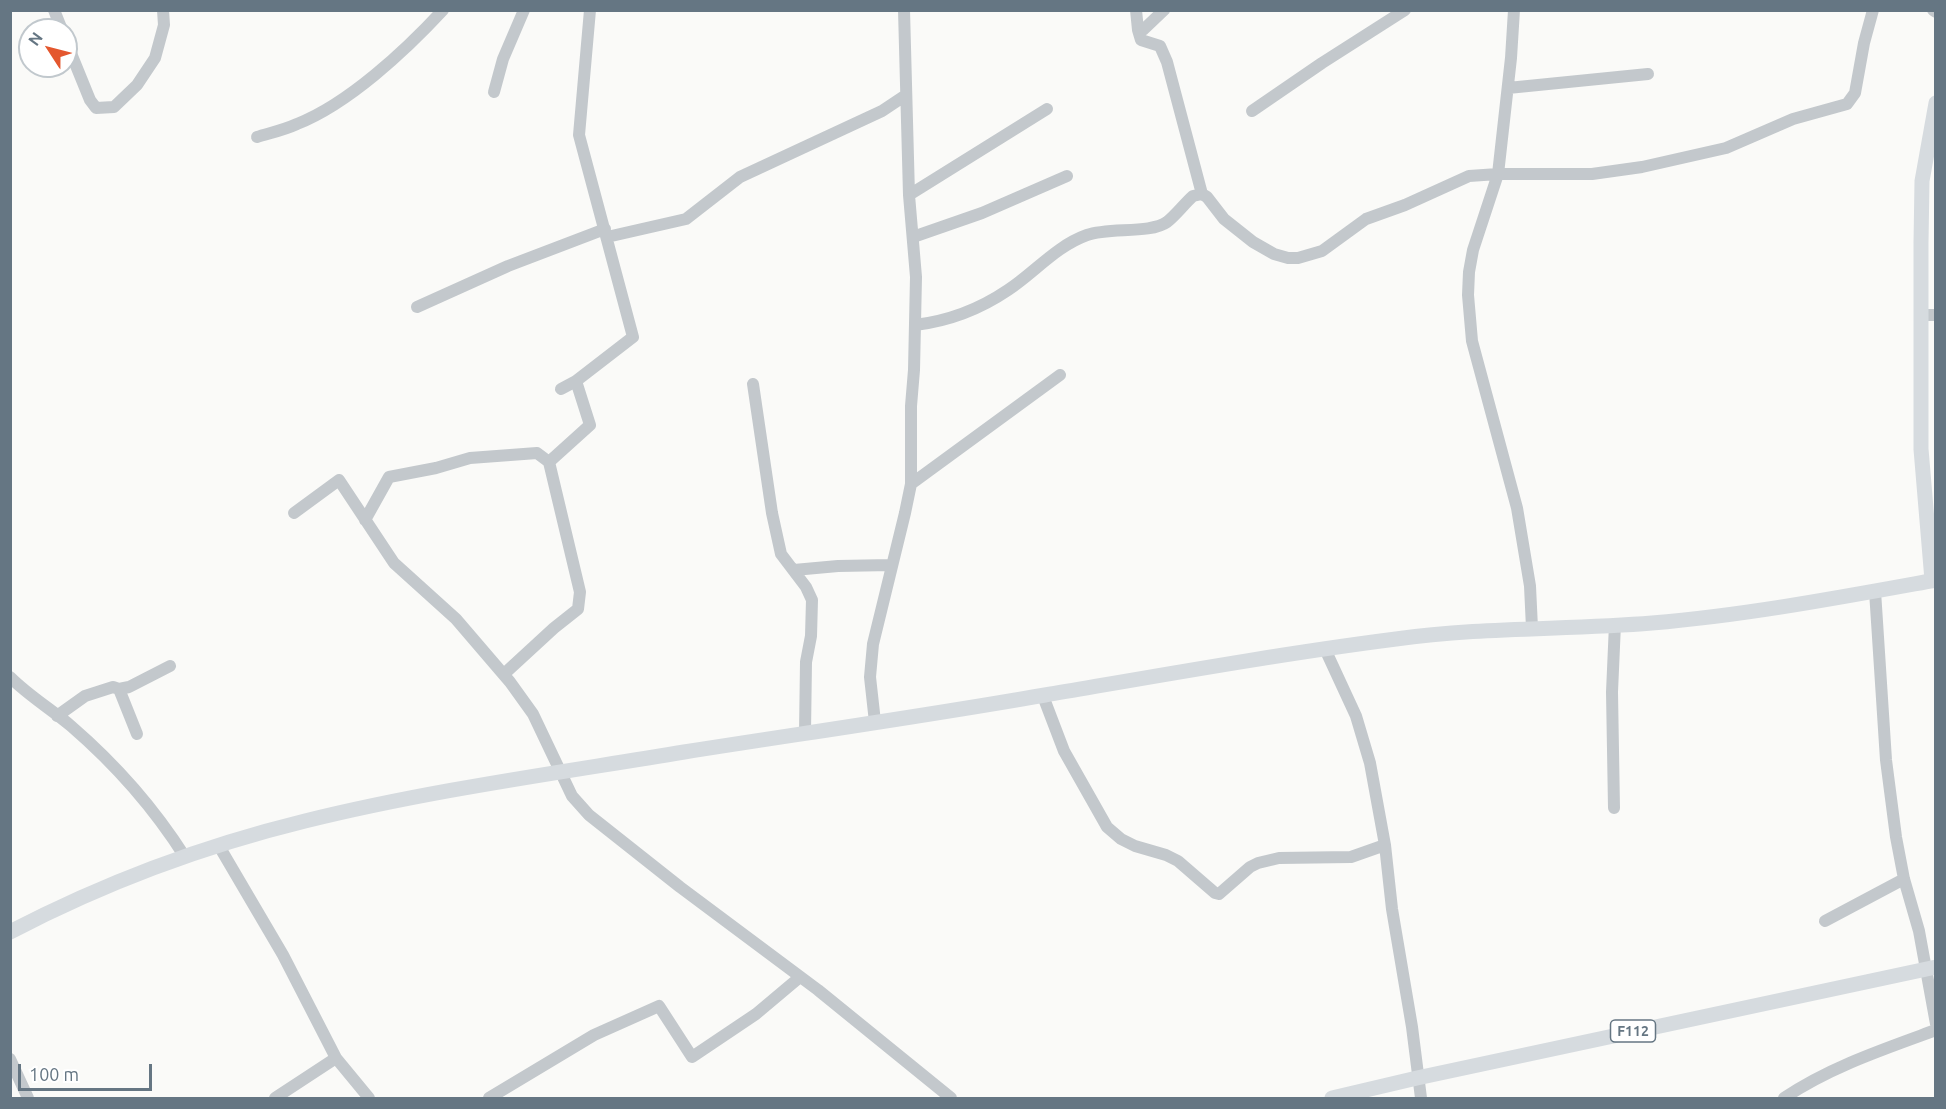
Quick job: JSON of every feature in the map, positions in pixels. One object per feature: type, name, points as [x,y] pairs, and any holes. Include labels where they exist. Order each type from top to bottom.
[{"type":"main road","points":[[10,932],[82,897],[185,857],[303,821],[390,802],[561,772],[1325,649],[1402,638],[1532,628],[1651,623],[1718,615],[1934,580],[1921,448],[1928,315],[1922,181],[1935,103]]},
{"type":"main road","name":"F112","points":[[1332,1098],[1931,967]]},
{"type":"street","points":[[78,70],[90,100],[96,108],[114,107],[137,85],[155,58],[164,24],[164,10]]},
{"type":"street","points":[[257,137],[298,124],[329,107],[385,66],[416,39],[442,10]]},
{"type":"street","points":[[494,92],[503,59],[524,10]]},
{"type":"street","points":[[561,389],[576,381],[633,337],[579,135],[590,10]]},
{"type":"street","points":[[874,722],[870,677],[873,644],[911,484],[910,406],[916,277],[909,195],[904,10]]},
{"type":"street","points":[[1136,10],[1141,40],[1160,46],[1167,62],[1202,194]]},
{"type":"street","points":[[1138,30],[1143,30],[1164,10]]},
{"type":"street","points":[[1252,111],[1405,10]]},
{"type":"street","points":[[1515,10],[1498,174],[1473,250],[1468,283],[1469,320],[1472,341],[1517,508],[1530,586],[1532,628]]},
{"type":"street","points":[[915,325],[948,320],[978,307],[1008,290],[1072,242],[1088,235],[1109,230],[1159,226],[1193,196],[1202,194],[1208,197],[1224,219],[1253,242],[1274,254],[1298,258],[1322,251],[1366,219],[1405,205],[1468,176],[1592,174],[1661,163],[1726,148],[1793,119],[1846,104],[1855,93],[1864,43],[1873,10]]},
{"type":"street","points":[[1508,88],[1648,74]]},
{"type":"street","points":[[417,307],[508,266],[606,233],[686,219],[740,177],[882,111],[906,95]]},
{"type":"street","points":[[909,195],[1047,109]]},
{"type":"street","points":[[913,237],[982,213],[1067,176]]},
{"type":"street","points":[[911,484],[1060,375]]},
{"type":"street","points":[[549,462],[590,425],[576,381]]},
{"type":"street","points":[[753,384],[781,555],[794,570],[812,600],[811,636],[806,662],[805,733]]},
{"type":"street","points":[[365,520],[389,477],[436,468],[470,458],[537,453],[549,462],[580,592],[578,609],[504,674]]},
{"type":"street","points":[[294,513],[339,480],[394,562],[456,619],[504,674],[533,714],[572,796],[589,814],[680,887],[800,977],[951,1098]]},
{"type":"street","points":[[794,570],[891,565]]},
{"type":"street","points":[[1875,591],[1886,760],[1896,837],[1904,879],[1931,967],[1935,1024]]},
{"type":"street","points":[[1614,808],[1612,692],[1615,624]]},
{"type":"street","points":[[1325,649],[1356,716],[1370,763],[1385,845],[1392,909],[1412,1027],[1421,1098]]},
{"type":"street","points":[[57,716],[85,696],[113,687],[119,689],[129,687],[170,666]]},
{"type":"street","points":[[10,677],[28,695],[70,726],[120,773],[165,825],[185,857]]},
{"type":"street","points":[[119,689],[138,734]]},
{"type":"street","points":[[1043,696],[1064,752],[1107,826],[1121,839],[1135,846],[1178,861],[1215,893],[1220,894],[1258,862],[1279,858],[1351,857],[1385,845]]},
{"type":"street","points":[[219,846],[283,955],[336,1058],[369,1098]]},
{"type":"street","points":[[1826,921],[1904,879]]},
{"type":"street","points":[[489,1098],[594,1035],[659,1006],[692,1057],[756,1014],[800,977]]},
{"type":"street","points":[[1784,1098],[1805,1084],[1829,1073],[1935,1030]]},
{"type":"street","points":[[275,1098],[336,1058]]},
{"type":"street","points":[[10,1059],[28,1098]]}]
